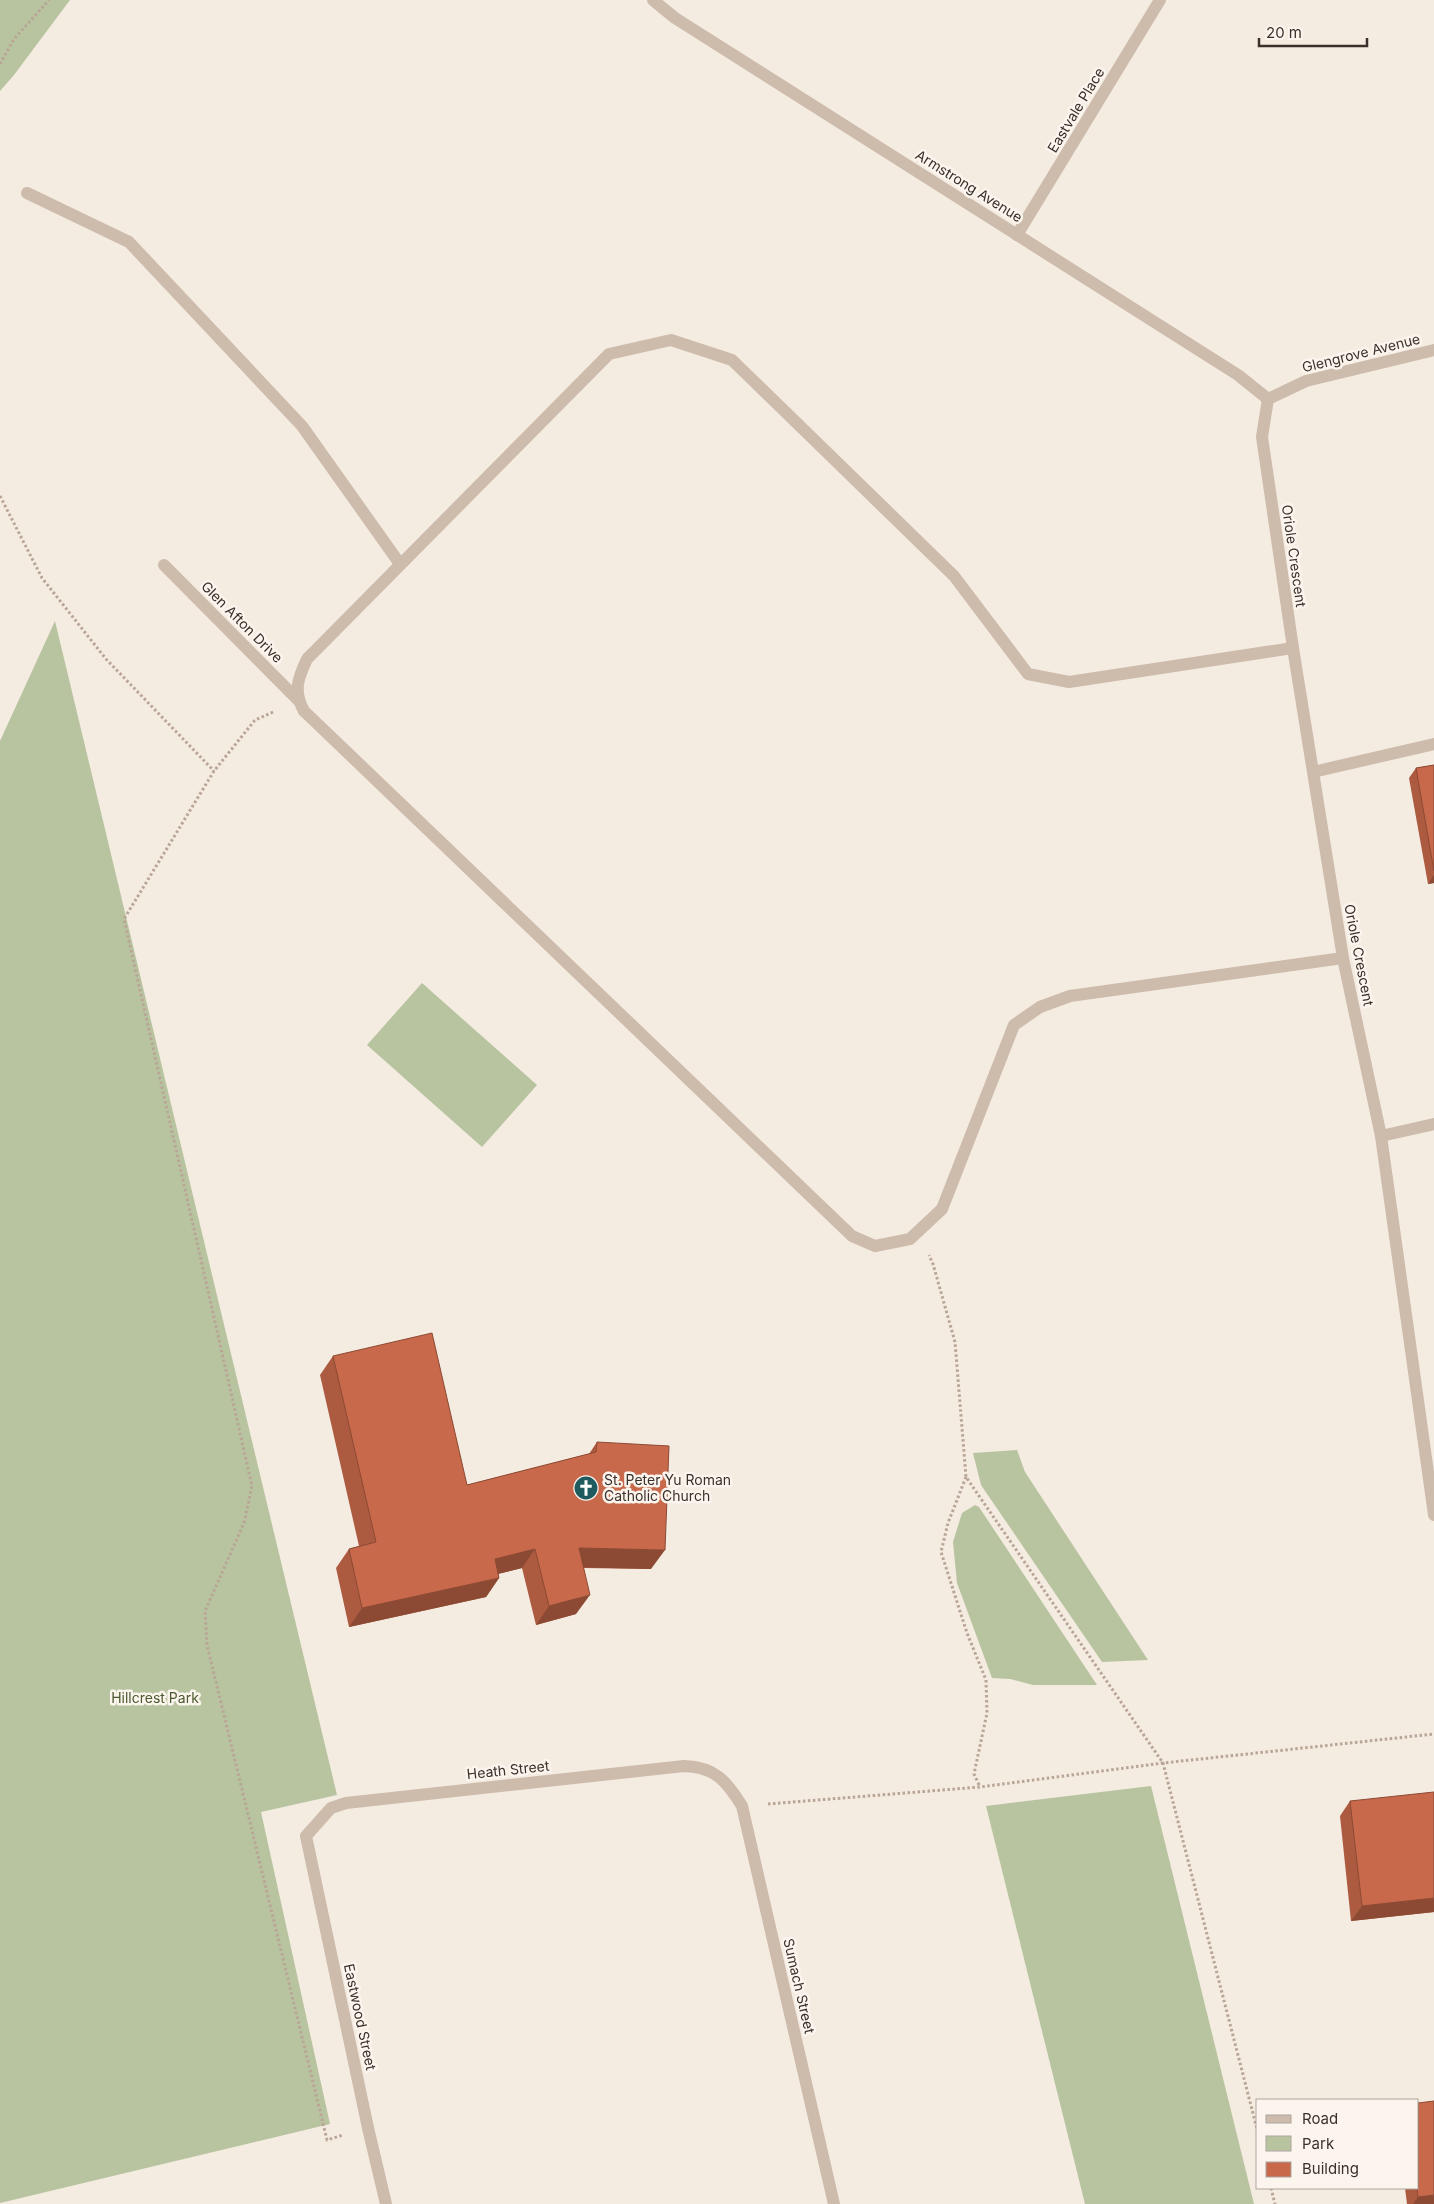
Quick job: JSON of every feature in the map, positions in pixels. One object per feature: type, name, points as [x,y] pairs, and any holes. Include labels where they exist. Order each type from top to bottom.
[{"type":"street","name":"Armstrong Avenue","points":[[653,0],[675,18],[1238,375],[1268,399]]},
{"type":"street","name":"Eastvale Place","points":[[1018,235],[1160,0]]},
{"type":"street","points":[[27,192],[129,242],[302,426],[400,564]]},
{"type":"street","points":[[299,701],[297,679],[307,659],[609,354],[671,340],[732,360],[954,576],[1028,674],[1069,682],[1293,648]]},
{"type":"street","name":"Glengrove Avenue","points":[[1268,399],[1311,379],[1434,350]]},
{"type":"street","name":"Oriole Crescent","points":[[1268,399],[1262,437],[1293,648],[1343,958],[1381,1136],[1434,1515]]},
{"type":"street","name":"Glen Afton Drive","points":[[164,565],[299,701],[304,711],[852,1236],[875,1246],[910,1239],[942,1209],[1014,1025],[1040,1008],[1070,996],[1343,958]]},
{"type":"street","points":[[1313,772],[1434,744]]},
{"type":"street","points":[[1381,1136],[1434,1124]]},
{"type":"street","name":"Heath Street","points":[[306,1836],[331,1808],[346,1803],[675,1767],[692,1766],[708,1770],[724,1780]]},
{"type":"street","name":"Sumach Street","points":[[724,1780],[742,1806],[834,2204]]},
{"type":"street","name":"Eastwood Street","points":[[306,1836],[386,2204]]},
{"type":"path","points":[[0,64],[14,39],[49,0]]},
{"type":"path","points":[[0,496],[48,585],[106,659],[214,771]]},
{"type":"path","points":[[299,701],[256,720],[214,771],[124,918],[252,1486],[244,1523],[206,1611],[207,1645],[327,2140],[368,2128]]},
{"type":"path","points":[[917,1232],[933,1264],[955,1342],[966,1477],[948,1523],[941,1552],[967,1633],[986,1680],[987,1713],[974,1774],[980,1787]]},
{"type":"path","points":[[966,1477],[1163,1763],[1256,2125]]},
{"type":"path","points":[[742,1806],[980,1787],[1163,1763],[1434,1734]]},
{"type":"path","points":[[1271,2189],[1275,2204]]},
{"type":"green space","points":[[0,0],[70,0],[0,91]]},
{"type":"green space","name":"Hillcrest Park","points":[[55,621],[337,1795],[261,1812],[330,2124],[0,2203],[0,741]]},
{"type":"green space","points":[[422,983],[537,1085],[482,1147],[367,1045]]},
{"type":"green space","points":[[1017,1450],[1025,1472],[1148,1660],[1102,1662],[981,1485],[973,1453]]},
{"type":"green space","points":[[975,1505],[979,1507],[1097,1685],[1033,1685],[1010,1679],[992,1678],[957,1583],[953,1542],[962,1513]]},
{"type":"green space","points":[[1151,1786],[1254,2204],[1085,2204],[986,1806]]},
{"type":"building","points":[[1434,765],[1434,871],[1416,768]]},
{"type":"building","name":"St. Peter Yu Roman Catholic Church","points":[[432,1333],[467,1485],[596,1452],[597,1442],[669,1446],[665,1550],[579,1548],[590,1595],[549,1606],[535,1549],[495,1559],[499,1578],[362,1608],[349,1549],[376,1542],[333,1356]]},
{"type":"building","points":[[1434,1792],[1434,1898],[1362,1906],[1350,1801]]},
{"type":"building","points":[[1434,2101],[1434,2195],[1418,2197],[1417,2189],[1419,2189],[1419,2103]]},
{"type":"place","name":"St. Peter Yu Roman Catholic Church","points":[[586,1488]]}]
